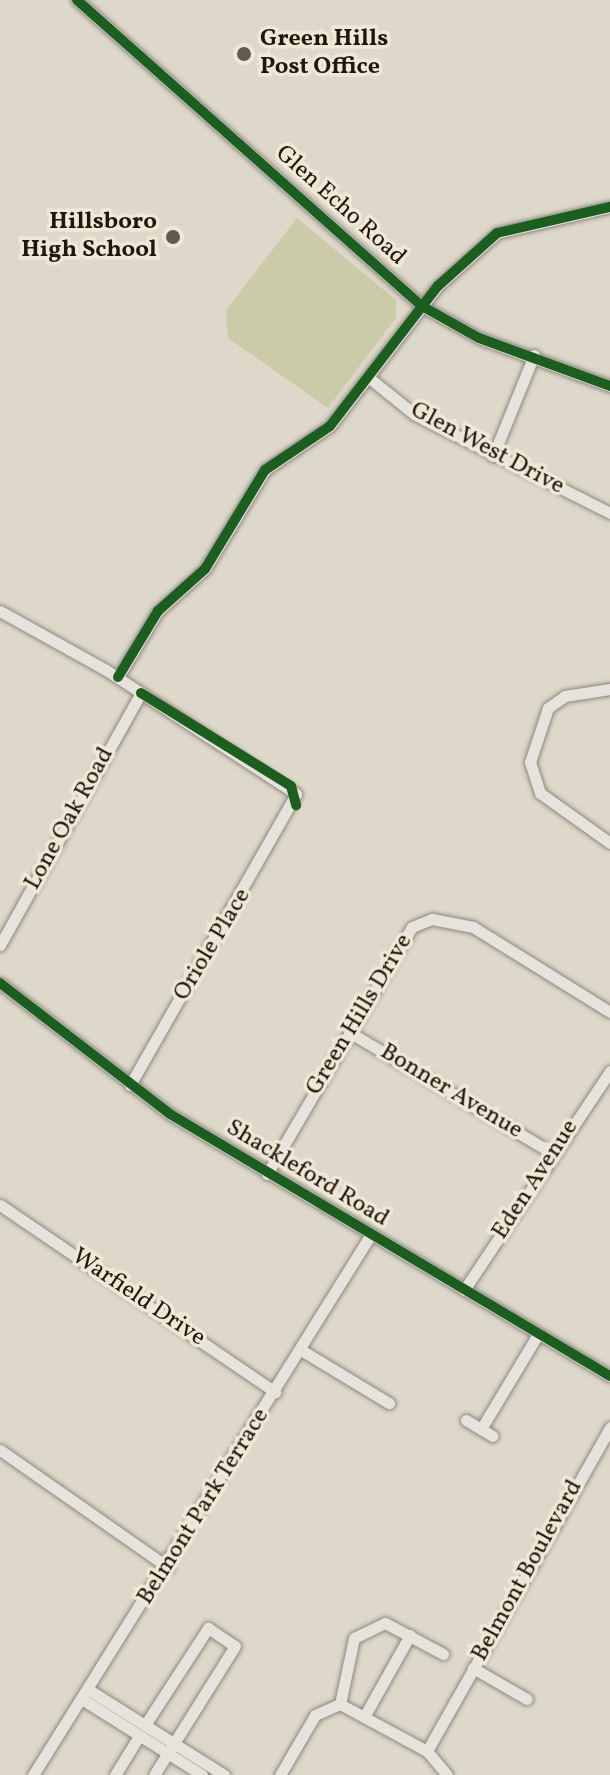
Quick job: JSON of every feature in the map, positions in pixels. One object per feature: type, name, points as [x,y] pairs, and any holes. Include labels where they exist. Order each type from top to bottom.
[{"type":"street","name":"Glen Echo Road","points":[[77,0],[422,306],[479,338],[534,355],[610,386]]},
{"type":"street","points":[[118,677],[158,611],[205,569],[265,470],[330,426],[422,306],[497,233],[610,207]]},
{"type":"street","points":[[493,456],[534,355]]},
{"type":"street","name":"Glen West Drive","points":[[368,377],[414,414],[610,513]]},
{"type":"street","points":[[0,611],[141,693]]},
{"type":"street","points":[[610,689],[565,696],[544,717],[530,762],[540,793],[610,843]]},
{"type":"street","name":"Oriole Place","points":[[130,1085],[296,805],[291,786],[141,693]]},
{"type":"street","name":"Lone Oak Road","points":[[0,945],[141,693]]},
{"type":"street","name":"Green Hills Drive","points":[[267,1174],[412,927],[432,919],[473,927],[610,1012]]},
{"type":"street","name":"Shackleford Road","points":[[0,983],[130,1085],[267,1174],[610,1376]]},
{"type":"street","name":"Bonner Avenue","points":[[349,1032],[552,1153]]},
{"type":"street","name":"Eden Avenue","points":[[464,1290],[552,1153],[610,1071]]},
{"type":"street","name":"Warfield Drive","points":[[0,1205],[275,1392]]},
{"type":"street","name":"Belmont Park Terrace","points":[[33,1775],[168,1567],[370,1236]]},
{"type":"street","points":[[481,1429],[538,1334]]},
{"type":"street","points":[[301,1350],[389,1403]]},
{"type":"street","points":[[466,1420],[493,1436]]},
{"type":"street","name":"Belmont Boulevard","points":[[427,1751],[610,1427]]},
{"type":"street","points":[[0,1450],[168,1567]]},
{"type":"street","points":[[340,1704],[351,1641],[380,1623],[410,1635],[443,1654]]},
{"type":"street","points":[[115,1775],[208,1628],[235,1646],[154,1775]]},
{"type":"street","points":[[364,1717],[410,1635]]},
{"type":"street","points":[[473,1668],[527,1699]]},
{"type":"street","points":[[85,1694],[171,1748],[224,1775]]},
{"type":"street","points":[[340,1704],[427,1751],[447,1775]]},
{"type":"street","points":[[280,1775],[315,1715],[340,1704]]},
{"type":"street","points":[[171,1748],[202,1775]]},
{"type":"green space","points":[[297,218],[396,300],[396,318],[328,408],[228,338],[226,310]]},
{"type":"cycle path","points":[[77,0],[422,306],[479,338],[610,386]]},
{"type":"cycle path","points":[[118,677],[158,611],[205,569],[265,470],[330,426],[438,286],[497,233],[610,207]]},
{"type":"cycle path","points":[[141,693],[291,786],[296,805]]},
{"type":"cycle path","points":[[0,983],[170,1114],[610,1376]]},
{"type":"place","name":"Green Hills Post Office","points":[[244,54]]},
{"type":"place","name":"Hillsboro High School","points":[[173,237]]}]
